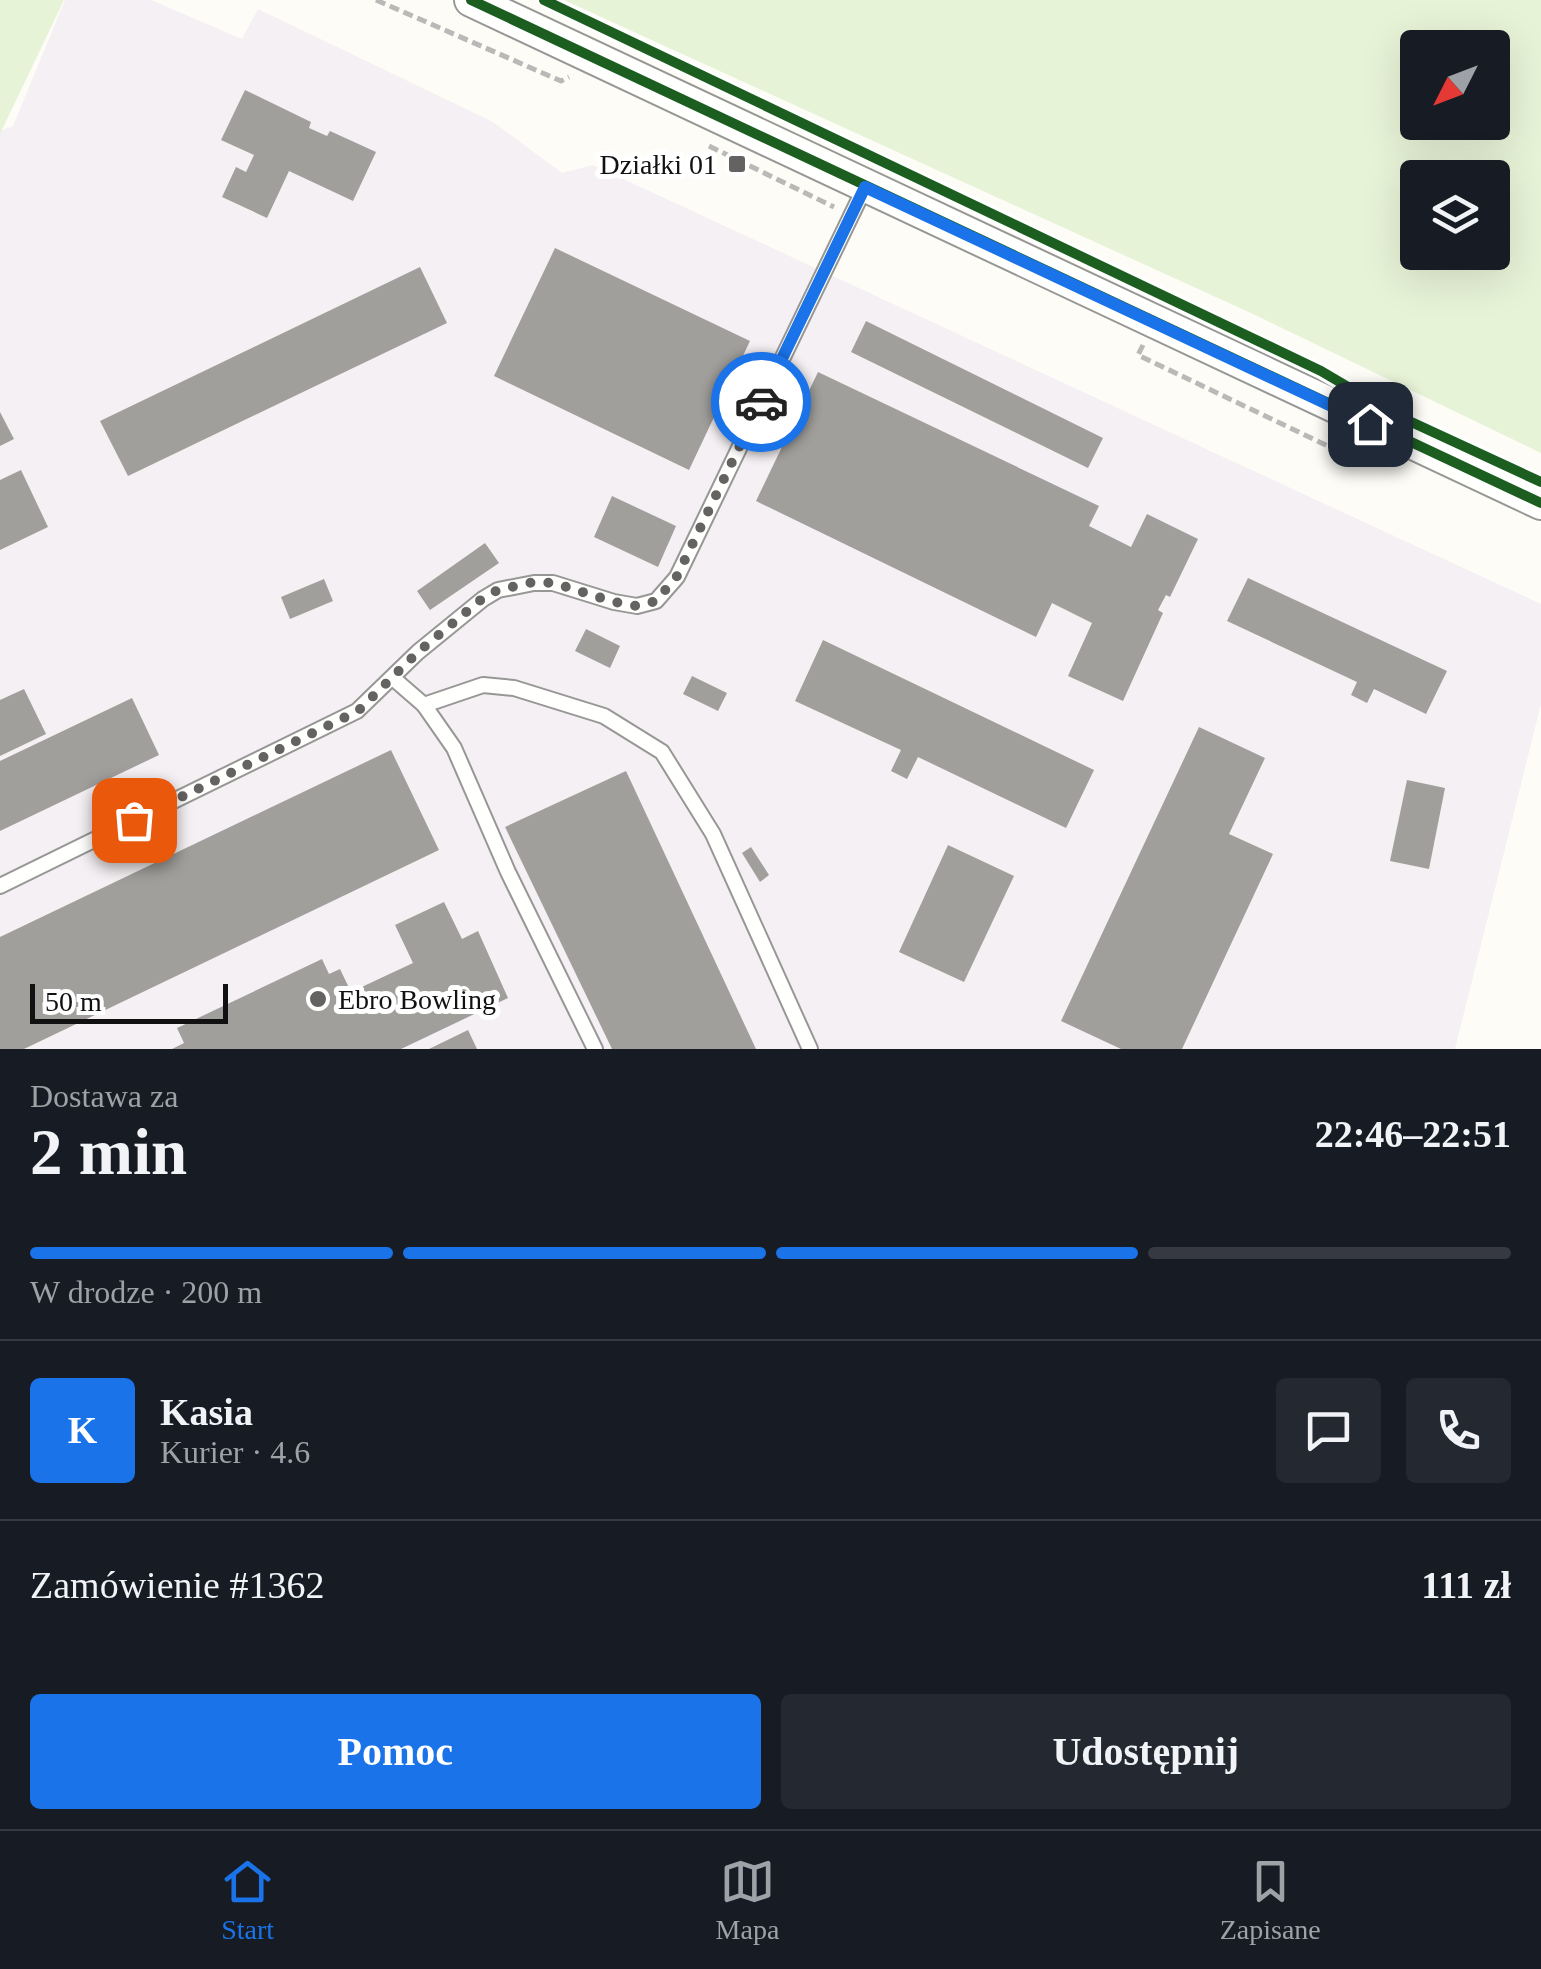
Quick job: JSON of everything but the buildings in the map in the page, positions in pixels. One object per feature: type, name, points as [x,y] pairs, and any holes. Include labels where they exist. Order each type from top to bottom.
[{"type":"street","points":[[471,0],[1541,503]]},
{"type":"lane","points":[[0,886],[358,711],[418,652],[498,590],[534,582],[554,583],[614,602],[637,606],[656,601],[677,576],[865,187]]},
{"type":"lane","points":[[394,679],[424,705],[454,748],[508,872],[595,1049]]},
{"type":"lane","points":[[424,705],[483,686],[514,688],[604,716],[662,752],[713,834],[810,1049]]},
{"type":"shaded area","points":[[65,0],[151,0],[242,39],[258,9],[493,122],[562,173],[593,165],[1541,604],[1541,704],[1455,1049],[0,1049],[0,131],[13,126]]},
{"type":"green space","points":[[0,0],[64,0],[0,134]]},
{"type":"green space","points":[[564,0],[1541,0],[1541,453],[1253,314]]},
{"type":"cycle path","points":[[471,0],[1541,503]]},
{"type":"cycle path","points":[[544,0],[1321,371],[1394,414],[1541,482]]},
{"type":"way so far","points":[[134,820],[358,711],[418,652],[498,590],[534,582],[554,583],[614,602],[637,606],[656,601],[677,576],[761,402]]},
{"type":"place","name":"Działki 01","points":[[737,164]]},
{"type":"place","name":"Ebro Bowling","points":[[318,999]]},
{"type":"route","points":[[761,402],[865,187],[1370,424]]}]
